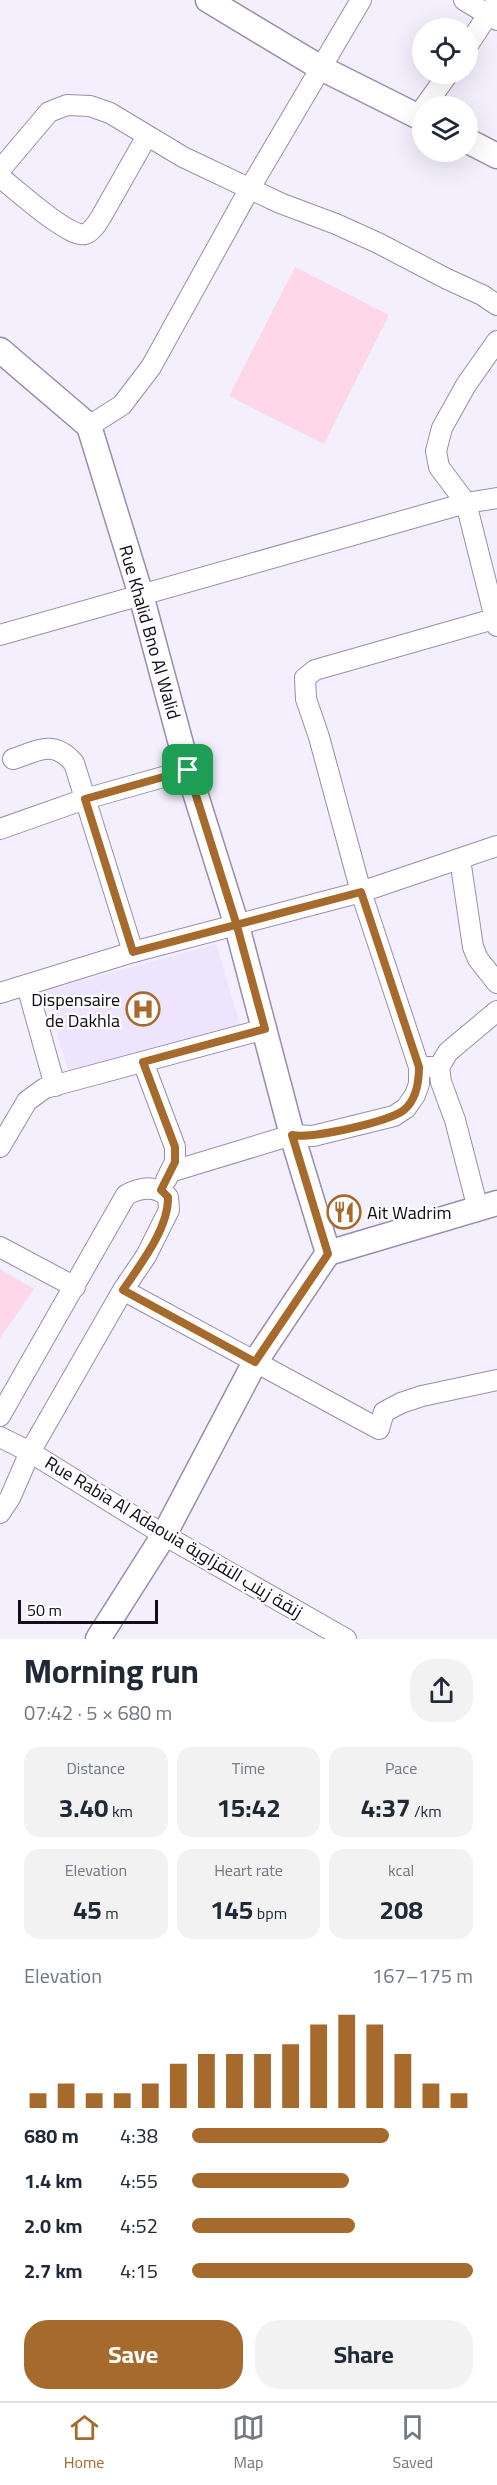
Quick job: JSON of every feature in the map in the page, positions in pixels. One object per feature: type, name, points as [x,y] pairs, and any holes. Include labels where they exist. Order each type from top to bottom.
[{"type":"street","points":[[208,0],[321,68],[412,109]]},
{"type":"street","points":[[0,350],[89,426],[122,405],[151,367],[250,188],[361,0]]},
{"type":"street","points":[[464,0],[494,12],[478,32]]},
{"type":"street","points":[[0,170],[49,112],[67,105],[82,105],[110,113],[183,157],[378,243],[482,295],[497,305]]},
{"type":"street","points":[[0,177],[66,228],[79,234],[85,234],[101,217],[147,136]]},
{"type":"street","points":[[478,146],[497,156]]},
{"type":"street","points":[[98,1639],[164,1535],[255,1362],[328,1254],[488,1206],[441,1082],[429,1067],[361,892],[319,738],[306,699],[304,678],[315,670],[496,621],[466,503],[439,467],[436,451],[437,439],[466,385],[497,341]]},
{"type":"street","name":"Rue Khalid Bno Al Walid","points":[[89,426],[141,595],[188,770],[237,926],[292,1135],[328,1254]]},
{"type":"street","points":[[0,635],[466,503],[497,498]]},
{"type":"street","points":[[13,759],[44,749],[57,749],[74,763],[133,952]]},
{"type":"street","points":[[0,829],[85,799],[188,770]]},
{"type":"street","points":[[2,987],[27,986],[133,952],[361,892],[497,846]]},
{"type":"street","points":[[460,859],[473,947],[478,959],[497,983]]},
{"type":"street","points":[[27,986],[55,1086]]},
{"type":"street","points":[[171,1172],[292,1135],[313,1136],[394,1116],[406,1108],[429,1067],[497,1011]]},
{"type":"street","points":[[0,1147],[27,1101],[45,1088],[265,1029]]},
{"type":"street","points":[[143,1062],[175,1147],[175,1162],[161,1190]]},
{"type":"street","points":[[0,1416],[126,1195],[139,1188],[161,1190],[168,1197],[169,1210],[146,1256],[123,1290],[30,1452],[10,1498],[0,1513]]},
{"type":"street","points":[[0,1247],[75,1287]]},
{"type":"street","points":[[123,1290],[379,1430],[384,1412],[401,1403],[497,1380]]},
{"type":"street","name":"Rue Rabia Al Adaouia زنقة زينب النفزاوية","points":[[0,1437],[30,1452],[164,1535],[346,1639]]},
{"type":"shaded area","points":[[295,267],[389,315],[324,444],[229,396]]},
{"type":"shaded area","name":"Dispensaire de Dakhla","points":[[216,944],[241,1028],[70,1076],[44,991]]},
{"type":"shaded area","points":[[0,1269],[34,1289],[0,1338]]},
{"type":"place","name":"Dispensaire de Dakhla","points":[[143,1009]]},
{"type":"place","name":"Ait Wadrim","points":[[344,1212]]},
{"type":"route","points":[[188,770],[85,799],[133,952],[237,926],[361,892],[419,1067],[419,1084],[415,1095],[406,1108],[394,1116],[313,1136],[292,1135],[328,1254],[255,1362],[123,1290],[146,1256],[169,1210],[168,1197],[161,1190],[173,1166],[176,1154],[143,1062],[265,1029],[237,926],[188,770]]}]
